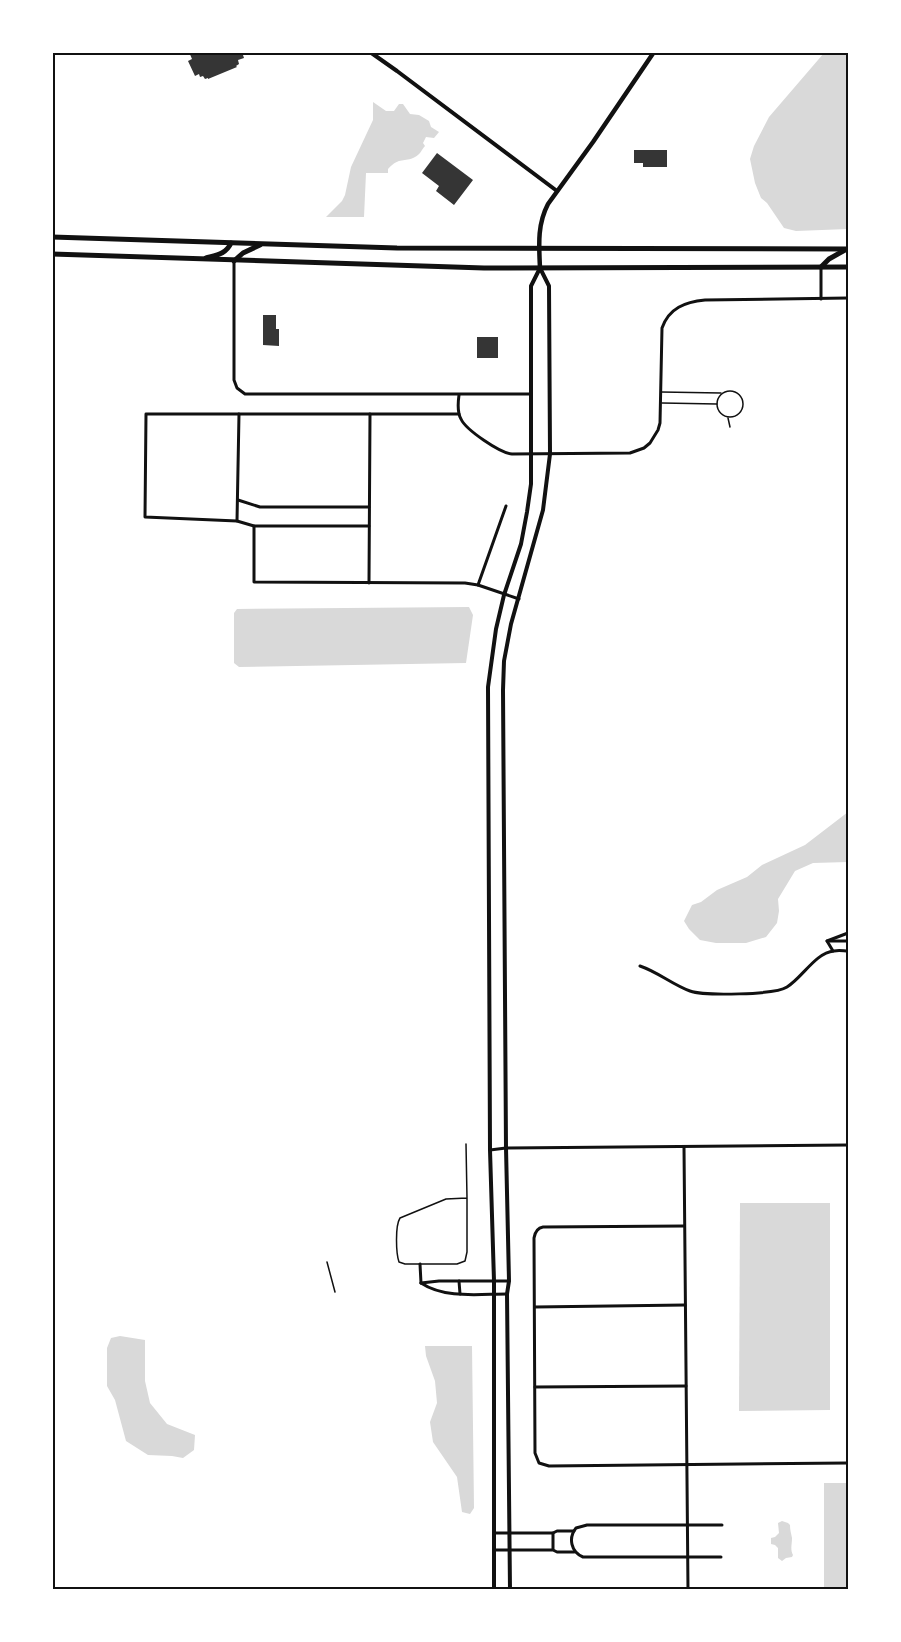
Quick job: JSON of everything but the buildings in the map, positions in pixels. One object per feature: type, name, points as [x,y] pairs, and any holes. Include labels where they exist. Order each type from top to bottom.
[{"type":"highway","points":[[52,237],[397,248],[848,249]]},
{"type":"highway","points":[[202,260],[223,253],[228,250],[231,243]]},
{"type":"highway","points":[[234,261],[243,253],[261,244]]},
{"type":"highway","points":[[821,267],[829,259],[848,249]]},
{"type":"highway","points":[[52,255],[540,268],[849,267]]},
{"type":"main road","points":[[540,268],[542,216],[654,52]]},
{"type":"street","points":[[370,52],[557,191]]},
{"type":"street","points":[[234,261],[234,375],[235,384],[240,391],[250,395],[531,394]]},
{"type":"street","points":[[821,267],[821,299]]},
{"type":"street","points":[[494,1590],[494,1281],[490,1150],[488,687],[496,629],[504,595],[521,544],[531,484],[531,286],[540,268]]},
{"type":"street","points":[[510,1590],[503,690],[504,661],[511,624],[543,510],[550,454],[549,286],[540,268]]},
{"type":"street","points":[[459,394],[459,414],[465,425],[508,454],[623,454],[638,451],[650,443],[658,430],[661,416],[662,328],[669,314],[691,302],[705,300],[849,298]]},
{"type":"street","points":[[369,526],[254,526],[237,521],[145,517],[146,414],[459,414]]},
{"type":"street","points":[[237,521],[239,414]]},
{"type":"street","points":[[369,584],[370,414]]},
{"type":"street","points":[[238,500],[260,507],[369,507]]},
{"type":"street","points":[[478,585],[506,506]]},
{"type":"street","points":[[254,526],[255,582],[369,584],[465,582],[519,599]]},
{"type":"street","points":[[827,941],[849,933]]},
{"type":"street","points":[[827,941],[849,941]]},
{"type":"street","points":[[827,941],[833,951]]},
{"type":"street","points":[[640,966],[692,992],[705,994],[770,992],[784,989],[797,980],[818,958],[833,951],[849,951]]},
{"type":"street","points":[[490,1150],[849,1145]]},
{"type":"street","points":[[684,1146],[688,1590]]},
{"type":"street","points":[[684,1226],[540,1228],[536,1232],[534,1238],[535,1453],[539,1463],[549,1466],[849,1463]]},
{"type":"street","points":[[420,1264],[421,1283]]},
{"type":"street","points":[[459,1281],[459,1294]]},
{"type":"street","points":[[421,1283],[509,1281]]},
{"type":"street","points":[[421,1283],[436,1291],[459,1294],[507,1294]]},
{"type":"street","points":[[535,1307],[685,1305]]},
{"type":"street","points":[[535,1387],[686,1386]]},
{"type":"street","points":[[574,1552],[572,1537],[574,1531],[586,1525],[722,1525]]},
{"type":"street","points":[[494,1533],[574,1531]]},
{"type":"street","points":[[553,1533],[553,1550]]},
{"type":"street","points":[[494,1550],[553,1550],[574,1552],[586,1557],[721,1557]]},
{"type":"lane","points":[[661,392],[722,393],[735,391],[743,401],[742,410],[732,417],[727,417]]},
{"type":"lane","points":[[722,393],[717,404],[720,412],[727,417],[730,428]]},
{"type":"lane","points":[[661,403],[717,404]]},
{"type":"lane","points":[[466,1144],[467,1198],[466,1258],[457,1264],[401,1263],[398,1260],[398,1219],[443,1199],[467,1198]]},
{"type":"lane","points":[[327,1262],[335,1292]]},
{"type":"shaded area","points":[[824,53],[848,53],[848,229],[796,231],[784,228],[761,198],[750,159],[769,117]]},
{"type":"shaded area","points":[[373,102],[386,111],[394,111],[399,104],[403,104],[410,114],[419,115],[429,121],[431,127],[439,132],[434,138],[426,137],[423,143],[425,146],[417,156],[396,162],[388,169],[388,173],[366,173],[364,217],[326,217],[345,195],[351,167],[373,120]]},
{"type":"shaded area","points":[[469,607],[473,615],[466,663],[239,667],[234,663],[234,613],[237,609]]},
{"type":"shaded area","points":[[848,812],[848,862],[813,863],[795,871],[778,899],[777,923],[766,937],[746,943],[716,943],[700,940],[689,929],[684,921],[692,905],[701,902],[717,890],[747,877],[762,865],[805,845]]},
{"type":"shaded area","points":[[740,1203],[830,1203],[830,1410],[739,1411]]},
{"type":"shaded area","points":[[120,1336],[145,1340],[145,1381],[150,1403],[167,1424],[195,1435],[194,1450],[183,1458],[148,1455],[126,1441],[115,1400],[107,1386],[107,1348],[111,1338]]},
{"type":"shaded area","points":[[425,1346],[472,1346],[474,1508],[470,1514],[462,1512],[457,1477],[433,1442],[430,1422],[437,1403],[435,1381]]},
{"type":"shaded area","points":[[824,1483],[848,1483],[848,1589],[824,1589]]},
{"type":"shaded area","points":[[782,1521],[790,1525],[793,1555],[782,1561],[778,1558],[778,1548],[771,1544],[771,1538],[779,1533],[778,1523]]}]
